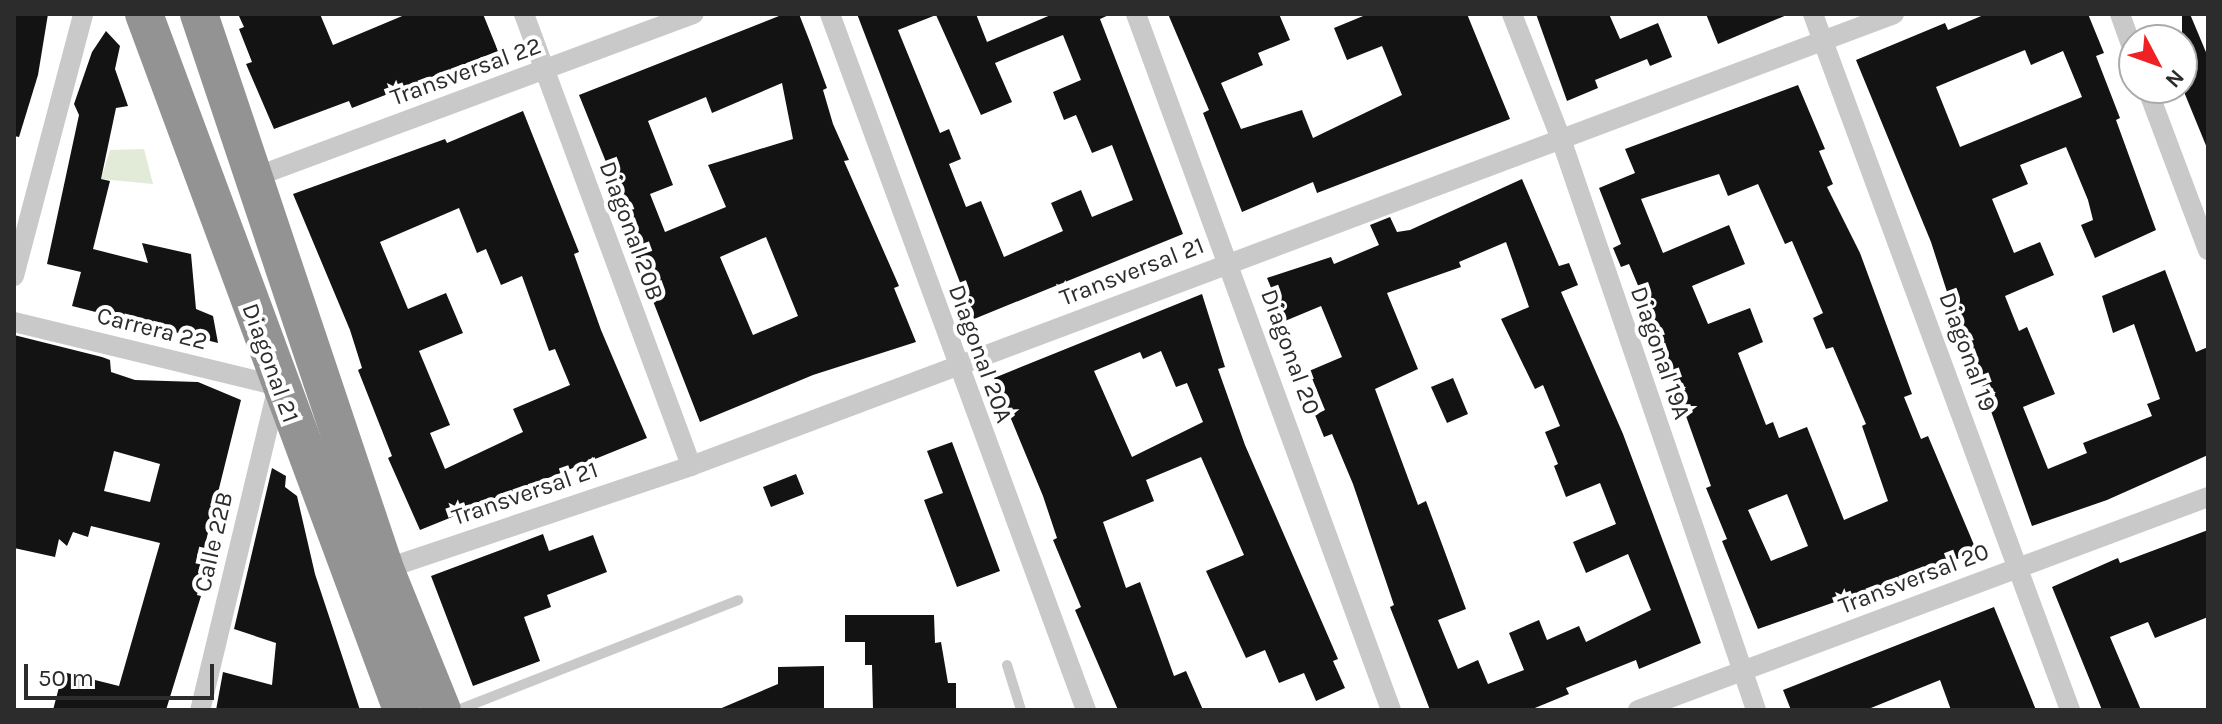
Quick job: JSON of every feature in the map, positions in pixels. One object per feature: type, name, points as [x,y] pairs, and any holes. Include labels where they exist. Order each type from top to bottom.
[{"type":"highway","name":"Diagonal 21","points":[[144,14],[278,386],[402,710]]},
{"type":"highway","name":"Diagonal 21","points":[[199,14],[385,569],[442,710]]},
{"type":"street","points":[[14,276],[83,14]]},
{"type":"street","name":"Diagonal 20B","points":[[524,14],[691,466]]},
{"type":"street","name":"Transversal 22","points":[[255,177],[544,73],[694,14]]},
{"type":"street","name":"Diagonal 20A","points":[[830,14],[956,366],[1086,710]]},
{"type":"street","name":"Diagonal 20","points":[[1136,14],[1230,263],[1391,710]]},
{"type":"street","name":"Diagonal 19A","points":[[1512,14],[1561,139],[1740,672],[1756,710]]},
{"type":"street","name":"Diagonal 19","points":[[1813,14],[2020,567],[2070,710]]},
{"type":"street","name":"Transversal 21","points":[[385,569],[691,466],[1894,14]]},
{"type":"street","points":[[2153,104],[2208,250]]},
{"type":"street","name":"Carrera 22","points":[[14,322],[278,386]]},
{"type":"street","name":"Calle 22B","points":[[200,710],[278,386]]},
{"type":"street","name":"Transversal 20","points":[[1638,710],[2208,497]]},
{"type":"lane","points":[[458,710],[738,600]]},
{"type":"lane","points":[[1007,665],[1021,710]]},
{"type":"green space","points":[[144,149],[153,184],[101,179],[110,150]]},
{"type":"building","points":[[14,14],[48,14],[38,75],[19,137],[14,136]]},
{"type":"building","points":[[238,14],[320,14],[333,45],[407,14],[483,14],[498,51],[352,108],[349,101],[274,129],[246,64],[252,62],[239,29],[244,27]]},
{"type":"building","points":[[784,14],[799,14],[827,88],[823,90],[833,124],[849,160],[844,161],[899,286],[894,288],[916,342],[813,375],[700,422],[604,175],[610,172],[579,95]],"holes":[[[782,83],[793,139],[708,165],[726,207],[665,232],[650,194],[673,185],[648,121],[706,97],[712,113]],[[766,237],[798,316],[753,335],[720,257]]]},
{"type":"building","points":[[857,14],[976,14],[987,42],[1053,14],[1111,14],[1100,19],[1183,234],[974,319]],"holes":[[[936,15],[981,115],[1012,102],[995,63],[1063,35],[1081,80],[1053,92],[1064,120],[1076,115],[1092,153],[1112,145],[1133,200],[1092,217],[1081,190],[1051,203],[1063,231],[1004,257],[981,201],[966,207],[949,164],[961,159],[949,129],[940,133],[898,30]]]},
{"type":"building","points":[[1168,14],[1279,14],[1290,40],[1258,53],[1263,65],[1221,83],[1241,129],[1302,110],[1313,138],[1402,95],[1382,46],[1347,60],[1334,28],[1368,14],[1467,14],[1510,119],[1317,193],[1313,182],[1242,212],[1203,113],[1209,110]]},
{"type":"building","points":[[1536,14],[1609,14],[1620,39],[1658,23],[1672,57],[1650,66],[1647,59],[1595,80],[1598,88],[1567,101]]},
{"type":"building","points":[[1706,14],[1789,14],[1718,44]]},
{"type":"building","points":[[1986,14],[2088,14],[2104,53],[2096,56],[2120,118],[2116,120],[2156,230],[2095,258],[2081,225],[2093,220],[2088,200],[2066,147],[2020,165],[2028,184],[1992,199],[2014,253],[2040,242],[2054,275],[2005,296],[2019,331],[2027,327],[2055,394],[2023,407],[2048,469],[2087,453],[2083,443],[2152,416],[2147,404],[2160,399],[2134,324],[2113,333],[2102,296],[2165,270],[2196,352],[2208,347],[2208,455],[2107,500],[2032,526],[1982,386],[1987,384],[1956,320],[1931,242],[1856,60],[1945,23],[1948,30]],"holes":[[[2025,50],[2031,65],[2063,51],[2082,97],[1960,147],[1936,87]]]},
{"type":"building","points":[[2182,14],[2190,14],[2194,24],[2182,24]]},
{"type":"building","points":[[106,31],[120,46],[115,69],[128,106],[116,108],[101,179],[110,181],[93,249],[148,263],[142,243],[191,254],[196,309],[213,316],[218,343],[72,306],[81,272],[47,264],[79,115],[74,104],[92,52]]},
{"type":"building","points":[[2198,33],[2208,57],[2207,148],[2189,104],[2198,104]]},
{"type":"building","points":[[1798,85],[1825,149],[1819,151],[1833,184],[1827,187],[1860,253],[1912,394],[1904,397],[1921,439],[1928,436],[1977,552],[1758,629],[1722,541],[1727,539],[1706,488],[1711,486],[1647,307],[1629,264],[1621,267],[1613,248],[1621,244],[1599,188],[1635,173],[1625,149]],"holes":[[[1719,174],[1728,196],[1758,184],[1785,244],[1792,241],[1823,313],[1813,318],[1826,349],[1833,347],[1866,424],[1862,426],[1888,501],[1844,520],[1807,427],[1779,438],[1773,422],[1766,425],[1738,353],[1763,342],[1750,308],[1708,324],[1692,286],[1745,264],[1729,225],[1663,253],[1641,199]],[[1787,494],[1808,546],[1771,561],[1748,510]]]},
{"type":"building","points":[[523,111],[579,252],[574,254],[601,330],[647,438],[420,530],[388,458],[392,456],[358,370],[362,368],[350,330],[293,194],[445,139],[447,143]],"holes":[[[459,208],[477,253],[486,249],[501,285],[522,276],[549,351],[555,349],[570,385],[513,409],[523,432],[445,469],[430,433],[450,425],[419,351],[463,333],[446,293],[408,309],[380,242]]]},
{"type":"building","points":[[1522,179],[1559,266],[1569,263],[1578,285],[1561,292],[1623,434],[1701,643],[1639,669],[1636,660],[1566,688],[1569,694],[1530,710],[1430,710],[1390,607],[1394,605],[1353,484],[1332,434],[1324,437],[1315,415],[1325,410],[1309,371],[1342,357],[1321,306],[1285,321],[1267,278],[1331,257],[1334,264],[1379,245],[1370,225],[1390,217],[1397,232],[1410,230]],"holes":[[[1506,242],[1529,307],[1501,319],[1535,389],[1543,385],[1560,426],[1545,432],[1558,464],[1554,466],[1566,497],[1600,483],[1616,524],[1573,542],[1586,573],[1628,554],[1651,610],[1586,642],[1579,626],[1547,640],[1539,620],[1509,633],[1524,670],[1488,684],[1478,660],[1458,669],[1438,620],[1466,609],[1426,501],[1418,505],[1375,389],[1418,369],[1387,293],[1461,267],[1459,262]]]},
{"type":"building","points":[[1202,294],[1225,367],[1218,369],[1245,445],[1338,659],[1333,661],[1345,688],[1316,701],[1304,673],[1279,683],[1265,650],[1246,658],[1206,571],[1244,555],[1201,457],[1146,480],[1154,501],[1103,522],[1126,588],[1140,582],[1174,676],[1186,671],[1203,710],[1118,710],[1075,610],[1081,607],[1053,540],[1057,538],[1043,496],[994,378]],"holes":[[[1161,351],[1176,387],[1187,383],[1203,422],[1132,457],[1094,371],[1140,352],[1143,359]]]},
{"type":"building","points":[[14,335],[102,357],[110,360],[111,372],[135,380],[198,382],[241,400],[198,573],[202,575],[197,595],[201,596],[166,710],[53,710],[63,672],[119,686],[160,543],[91,526],[88,537],[73,532],[67,546],[59,539],[55,557],[14,548]],"holes":[[[114,451],[160,464],[150,502],[104,491]]]},
{"type":"building","points":[[1453,378],[1468,414],[1447,423],[1431,387]]},
{"type":"building","points":[[952,442],[1000,571],[957,587],[924,500],[943,493],[927,451]]},
{"type":"building","points":[[272,468],[286,476],[285,487],[297,496],[315,574],[360,710],[216,710],[223,672],[272,685],[276,643],[234,629]]},
{"type":"building","points":[[796,474],[804,494],[771,507],[763,487]]},
{"type":"building","points":[[2208,530],[2208,617],[2155,638],[2148,622],[2110,637],[2141,710],[2102,710],[2052,587],[2118,558],[2120,563]]},
{"type":"building","points":[[543,534],[549,551],[593,535],[607,572],[547,595],[551,607],[524,617],[540,661],[473,686],[431,576]]},
{"type":"building","points":[[1994,607],[2036,710],[1951,710],[1940,680],[1866,710],[1791,710],[1783,690]]},
{"type":"building","points":[[845,615],[934,615],[935,643],[941,642],[948,683],[956,683],[956,710],[873,710],[872,665],[865,665],[865,642],[845,642]]},
{"type":"building","points":[[824,666],[824,710],[717,710],[778,684],[778,667]]}]
